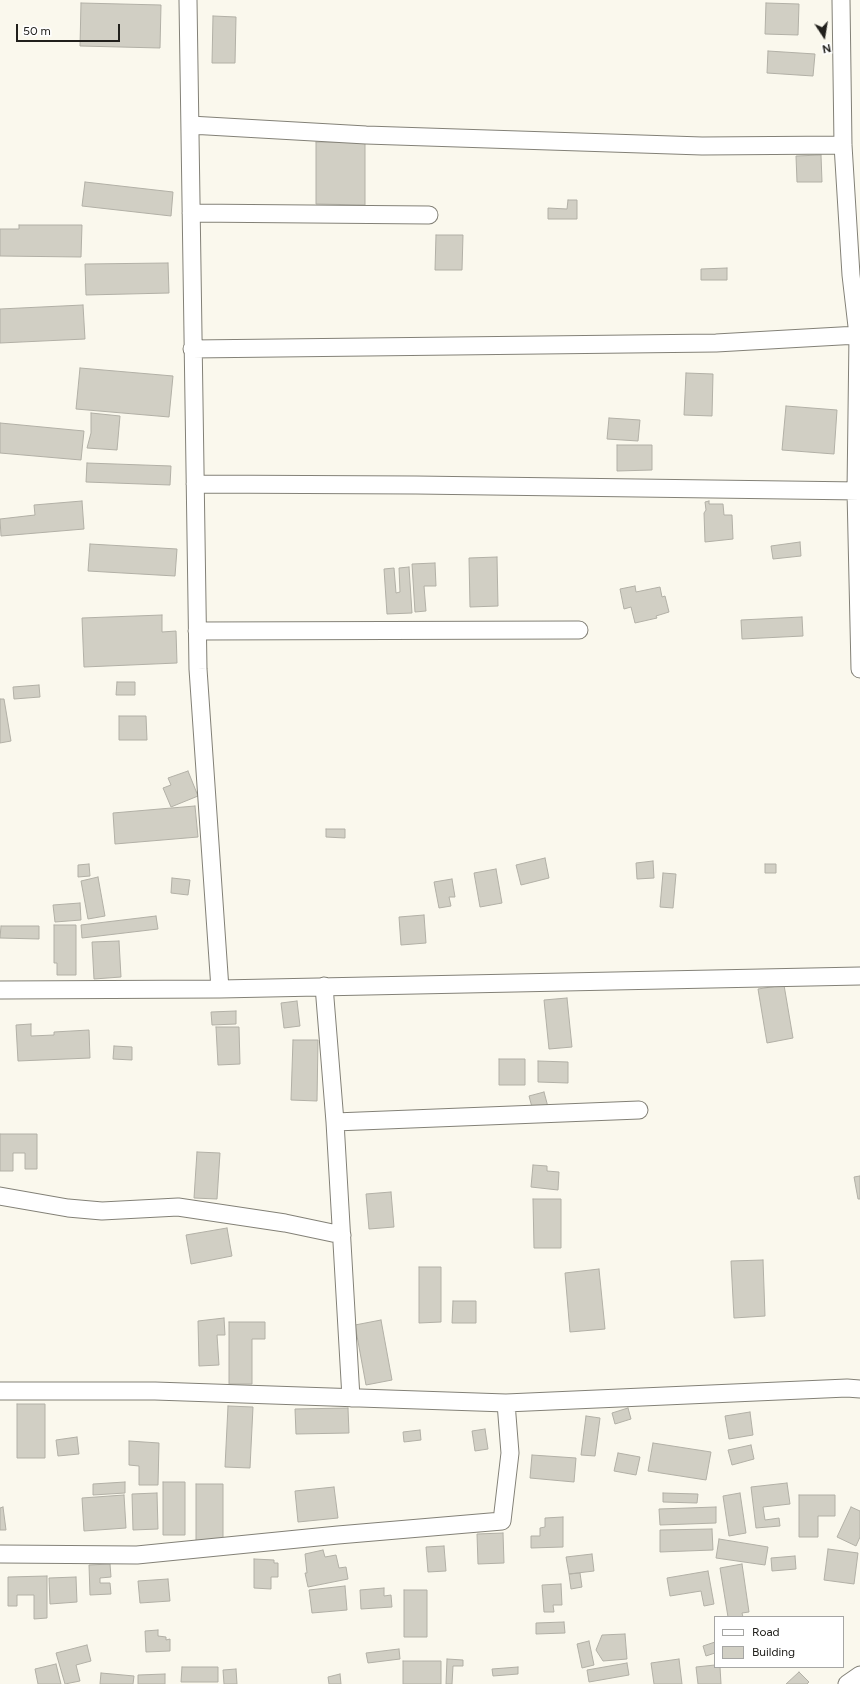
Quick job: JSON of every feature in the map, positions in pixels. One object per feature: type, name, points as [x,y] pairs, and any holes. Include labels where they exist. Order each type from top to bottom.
[{"type":"street","points":[[188,0],[192,349],[198,669],[220,989]]},
{"type":"street","points":[[841,0],[843,145],[852,164],[851,275],[859,335],[858,491],[860,669]]},
{"type":"street","points":[[190,125],[366,135],[702,146],[843,145]]},
{"type":"street","points":[[191,213],[429,215]]},
{"type":"street","points":[[192,349],[716,343],[859,335]]},
{"type":"street","points":[[195,484],[416,485],[858,491]]},
{"type":"street","points":[[197,631],[579,630]]},
{"type":"street","points":[[0,990],[220,989],[860,976]]},
{"type":"street","points":[[324,986],[335,1122],[351,1398]]},
{"type":"street","points":[[335,1122],[639,1110]]},
{"type":"street","points":[[0,1196],[68,1208],[102,1210],[178,1207],[284,1223],[342,1235]]},
{"type":"street","points":[[0,1391],[155,1391],[506,1403],[847,1388],[860,1389]]},
{"type":"street","points":[[0,1554],[137,1555],[338,1535],[502,1521],[510,1453],[506,1403]]},
{"type":"street","points":[[847,1684],[860,1675]]},
{"type":"building","points":[[81,3],[161,5],[160,48],[80,46]]},
{"type":"building","points":[[766,3],[799,4],[798,35],[765,34]]},
{"type":"building","points":[[213,16],[236,17],[235,63],[212,63]]},
{"type":"building","points":[[768,51],[815,54],[813,76],[767,73]]},
{"type":"building","points":[[316,142],[365,142],[365,205],[316,204]]},
{"type":"building","points":[[821,155],[822,182],[797,182],[796,156]]},
{"type":"building","points":[[85,182],[173,192],[171,216],[82,206]]},
{"type":"building","points":[[568,200],[577,200],[577,219],[548,219],[548,208],[567,209]]},
{"type":"building","points":[[19,225],[82,225],[81,257],[0,256],[0,229],[19,229]]},
{"type":"building","points":[[436,235],[463,235],[462,270],[435,270]]},
{"type":"building","points":[[168,263],[169,293],[86,295],[85,264]]},
{"type":"building","points":[[727,268],[727,280],[701,280],[701,269]]},
{"type":"building","points":[[83,305],[85,339],[0,343],[0,309]]},
{"type":"building","points":[[80,368],[173,376],[169,417],[76,409]]},
{"type":"building","points":[[686,373],[713,374],[712,416],[684,415]]},
{"type":"building","points":[[786,406],[837,410],[834,454],[782,450]]},
{"type":"building","points":[[91,413],[120,416],[117,450],[87,448],[91,433]]},
{"type":"building","points":[[609,418],[640,420],[638,441],[607,439]]},
{"type":"building","points":[[0,423],[84,431],[81,460],[0,453]]},
{"type":"building","points":[[617,445],[652,445],[652,470],[617,471]]},
{"type":"building","points":[[87,463],[171,466],[170,485],[86,482]]},
{"type":"building","points":[[82,501],[84,529],[1,536],[0,519],[35,515],[34,505]]},
{"type":"building","points":[[709,501],[709,504],[723,504],[724,515],[732,515],[733,539],[705,542],[705,502]]},
{"type":"building","points":[[800,542],[801,556],[773,559],[771,546]]},
{"type":"building","points":[[90,544],[177,549],[175,576],[88,571]]},
{"type":"building","points":[[497,557],[498,606],[470,607],[469,558]]},
{"type":"building","points":[[435,563],[436,586],[424,586],[426,611],[415,612],[412,564]]},
{"type":"building","points":[[409,567],[412,613],[387,614],[384,569],[394,568],[396,593],[400,592],[399,568]]},
{"type":"building","points":[[635,586],[636,592],[660,587],[662,597],[665,596],[669,612],[656,616],[657,618],[635,623],[631,607],[624,609],[620,589]]},
{"type":"building","points":[[162,615],[162,632],[176,631],[177,663],[84,667],[82,618]]},
{"type":"building","points":[[802,617],[803,636],[742,639],[741,620]]},
{"type":"building","points":[[117,682],[135,682],[135,695],[116,695]]},
{"type":"building","points":[[39,685],[40,697],[14,699],[13,687]]},
{"type":"building","points":[[0,699],[4,699],[11,741],[0,743]]},
{"type":"building","points":[[119,716],[146,716],[147,740],[119,740]]},
{"type":"building","points":[[188,771],[198,796],[171,807],[163,788],[171,785],[168,778]]},
{"type":"building","points":[[195,806],[198,837],[115,844],[113,813]]},
{"type":"building","points":[[326,829],[345,829],[345,838],[326,837]]},
{"type":"building","points":[[545,858],[549,878],[521,885],[516,865]]},
{"type":"building","points":[[653,861],[654,878],[637,879],[636,863]]},
{"type":"building","points":[[89,864],[90,876],[78,877],[78,865]]},
{"type":"building","points":[[765,864],[776,864],[776,873],[765,873]]},
{"type":"building","points":[[496,869],[502,903],[480,907],[474,873]]},
{"type":"building","points":[[663,873],[676,874],[673,908],[660,907]]},
{"type":"building","points":[[98,877],[105,916],[88,919],[81,881]]},
{"type":"building","points":[[172,878],[190,880],[188,895],[171,893]]},
{"type":"building","points":[[452,879],[455,897],[449,897],[451,906],[439,908],[434,882]]},
{"type":"building","points":[[80,903],[81,920],[55,922],[53,905]]},
{"type":"building","points":[[424,915],[426,943],[401,945],[399,917]]},
{"type":"building","points":[[156,916],[158,929],[82,938],[81,925]]},
{"type":"building","points":[[54,925],[76,925],[76,975],[57,975],[57,963],[54,963]]},
{"type":"building","points":[[1,926],[39,926],[39,939],[0,938]]},
{"type":"building","points":[[119,941],[121,977],[94,979],[92,942]]},
{"type":"building","points":[[784,985],[793,1038],[767,1043],[758,989]]},
{"type":"building","points":[[567,998],[572,1047],[549,1049],[544,1000]]},
{"type":"building","points":[[297,1001],[300,1026],[284,1028],[281,1003]]},
{"type":"building","points":[[236,1011],[236,1024],[212,1025],[211,1012]]},
{"type":"building","points":[[31,1024],[31,1036],[54,1035],[54,1032],[89,1030],[90,1058],[18,1061],[16,1025]]},
{"type":"building","points":[[216,1027],[239,1027],[240,1064],[218,1065]]},
{"type":"building","points":[[293,1040],[318,1040],[317,1101],[291,1100]]},
{"type":"building","points":[[114,1046],[132,1047],[132,1060],[113,1059]]},
{"type":"building","points":[[499,1059],[525,1059],[525,1085],[499,1085]]},
{"type":"building","points":[[538,1061],[568,1062],[568,1083],[538,1082]]},
{"type":"building","points":[[544,1092],[548,1107],[533,1111],[529,1096]]},
{"type":"building","points":[[0,1134],[37,1134],[37,1169],[25,1169],[25,1153],[13,1153],[13,1171],[0,1171]]},
{"type":"building","points":[[197,1152],[220,1153],[217,1199],[194,1198]]},
{"type":"building","points":[[533,1165],[547,1166],[547,1171],[559,1172],[558,1190],[531,1187]]},
{"type":"building","points":[[860,1176],[860,1199],[858,1199],[854,1177]]},
{"type":"building","points":[[391,1192],[394,1227],[369,1229],[366,1194]]},
{"type":"building","points":[[533,1199],[561,1199],[561,1248],[534,1248]]},
{"type":"building","points":[[227,1228],[232,1256],[191,1264],[186,1235]]},
{"type":"building","points":[[763,1260],[765,1316],[734,1318],[731,1261]]},
{"type":"building","points":[[419,1267],[441,1267],[441,1322],[419,1323]]},
{"type":"building","points":[[599,1269],[605,1329],[570,1332],[565,1273]]},
{"type":"building","points":[[453,1301],[476,1301],[476,1323],[452,1323]]},
{"type":"building","points":[[224,1318],[225,1335],[217,1335],[219,1365],[199,1366],[198,1321]]},
{"type":"building","points":[[381,1320],[392,1380],[366,1385],[355,1325]]},
{"type":"building","points":[[229,1322],[265,1322],[265,1339],[252,1339],[252,1384],[229,1384]]},
{"type":"building","points":[[17,1404],[45,1404],[45,1458],[17,1458]]},
{"type":"building","points":[[228,1406],[253,1407],[250,1468],[225,1467]]},
{"type":"building","points":[[348,1408],[349,1433],[296,1434],[295,1409]]},
{"type":"building","points":[[628,1408],[631,1419],[615,1424],[612,1413]]},
{"type":"building","points":[[750,1412],[753,1435],[729,1439],[725,1416]]},
{"type":"building","points":[[586,1416],[600,1418],[595,1456],[581,1455]]},
{"type":"building","points":[[485,1429],[488,1449],[475,1451],[472,1431]]},
{"type":"building","points":[[420,1430],[421,1440],[404,1442],[403,1432]]},
{"type":"building","points":[[77,1437],[79,1454],[58,1456],[56,1440]]},
{"type":"building","points":[[129,1441],[159,1443],[158,1485],[139,1485],[139,1466],[129,1465]]},
{"type":"building","points":[[653,1443],[711,1452],[706,1480],[648,1471]]},
{"type":"building","points":[[751,1445],[754,1459],[732,1465],[728,1450]]},
{"type":"building","points":[[618,1453],[640,1457],[636,1475],[614,1471]]},
{"type":"building","points":[[532,1455],[576,1458],[574,1482],[530,1478]]},
{"type":"building","points":[[125,1482],[125,1493],[93,1495],[93,1484]]},
{"type":"building","points":[[163,1482],[185,1482],[185,1535],[163,1535]]},
{"type":"building","points":[[787,1483],[790,1504],[763,1507],[765,1520],[779,1518],[780,1526],[756,1528],[751,1487]]},
{"type":"building","points":[[196,1484],[223,1484],[223,1541],[196,1541]]},
{"type":"building","points":[[334,1487],[338,1518],[298,1522],[295,1491]]},
{"type":"building","points":[[157,1493],[158,1529],[133,1530],[132,1494]]},
{"type":"building","points":[[663,1493],[698,1494],[697,1503],[663,1502]]},
{"type":"building","points":[[740,1493],[746,1533],[729,1536],[723,1496]]},
{"type":"building","points":[[124,1495],[126,1528],[84,1531],[82,1498]]},
{"type":"building","points":[[799,1495],[835,1495],[835,1516],[818,1516],[818,1537],[799,1537]]},
{"type":"building","points":[[3,1507],[6,1530],[0,1530],[0,1508]]},
{"type":"building","points":[[716,1507],[716,1523],[660,1525],[659,1509]]},
{"type":"building","points":[[851,1507],[860,1511],[860,1537],[856,1546],[837,1537]]},
{"type":"building","points":[[563,1517],[563,1547],[531,1548],[531,1536],[540,1536],[540,1528],[545,1527],[545,1518]]},
{"type":"building","points":[[712,1529],[713,1550],[660,1552],[660,1530]]},
{"type":"building","points":[[503,1533],[504,1563],[478,1564],[477,1534]]},
{"type":"building","points":[[719,1539],[768,1547],[765,1565],[716,1558]]},
{"type":"building","points":[[444,1546],[446,1571],[428,1572],[426,1547]]},
{"type":"building","points":[[828,1549],[858,1553],[854,1584],[824,1580]]},
{"type":"building","points":[[323,1550],[325,1557],[336,1555],[339,1568],[346,1567],[348,1579],[308,1587],[305,1573],[307,1573],[305,1554]]},
{"type":"building","points":[[592,1554],[594,1571],[569,1574],[566,1557]]},
{"type":"building","points":[[795,1556],[796,1569],[772,1571],[771,1558]]},
{"type":"building","points":[[254,1559],[274,1560],[274,1563],[278,1563],[278,1577],[271,1577],[271,1589],[254,1588]]},
{"type":"building","points":[[110,1564],[111,1577],[100,1578],[100,1583],[110,1583],[111,1594],[90,1595],[89,1565]]},
{"type":"building","points":[[742,1564],[749,1612],[742,1613],[743,1616],[728,1616],[720,1568]]},
{"type":"building","points":[[708,1571],[714,1604],[704,1606],[701,1591],[670,1596],[667,1578]]},
{"type":"building","points":[[580,1573],[582,1587],[571,1589],[569,1574]]},
{"type":"building","points":[[47,1576],[47,1618],[34,1619],[34,1595],[17,1595],[17,1606],[8,1606],[8,1577]]},
{"type":"building","points":[[76,1577],[77,1602],[50,1604],[49,1578]]},
{"type":"building","points":[[168,1579],[170,1601],[140,1603],[138,1581]]},
{"type":"building","points":[[561,1584],[562,1605],[553,1605],[554,1612],[544,1612],[542,1585]]},
{"type":"building","points":[[345,1586],[347,1610],[312,1613],[309,1590]]},
{"type":"building","points":[[384,1588],[384,1596],[391,1595],[392,1607],[361,1609],[360,1590]]},
{"type":"building","points":[[404,1590],[427,1590],[427,1637],[404,1637]]},
{"type":"building","points":[[564,1622],[565,1633],[536,1634],[536,1623]]},
{"type":"building","points":[[158,1630],[158,1636],[166,1637],[166,1640],[170,1639],[170,1651],[146,1652],[145,1631]]},
{"type":"building","points":[[625,1634],[627,1659],[603,1661],[596,1650],[602,1635]]},
{"type":"building","points":[[589,1641],[594,1665],[582,1668],[577,1644]]},
{"type":"building","points":[[714,1642],[714,1653],[706,1656],[703,1646]]},
{"type":"building","points":[[87,1645],[91,1661],[76,1665],[80,1681],[65,1684],[56,1653]]},
{"type":"building","points":[[399,1649],[400,1659],[368,1663],[366,1653]]},
{"type":"building","points":[[447,1659],[463,1660],[463,1666],[453,1666],[452,1684],[446,1684]]},
{"type":"building","points":[[679,1659],[682,1684],[654,1684],[651,1663]]},
{"type":"building","points":[[403,1661],[441,1661],[441,1684],[403,1684]]},
{"type":"building","points":[[627,1663],[629,1675],[589,1682],[587,1670]]},
{"type":"building","points":[[56,1664],[61,1684],[38,1684],[35,1669]]},
{"type":"building","points":[[714,1665],[714,1668],[720,1668],[721,1684],[698,1684],[696,1667]]},
{"type":"building","points":[[182,1667],[218,1667],[218,1682],[181,1682]]},
{"type":"building","points":[[518,1667],[518,1674],[493,1676],[492,1669]]},
{"type":"building","points":[[236,1669],[237,1684],[224,1684],[223,1670]]},
{"type":"building","points":[[799,1672],[809,1682],[807,1684],[786,1684]]},
{"type":"building","points":[[101,1673],[134,1676],[133,1684],[100,1684]]},
{"type":"building","points":[[165,1674],[165,1684],[138,1684],[138,1675]]},
{"type":"building","points":[[340,1674],[341,1684],[329,1684],[328,1677]]}]
